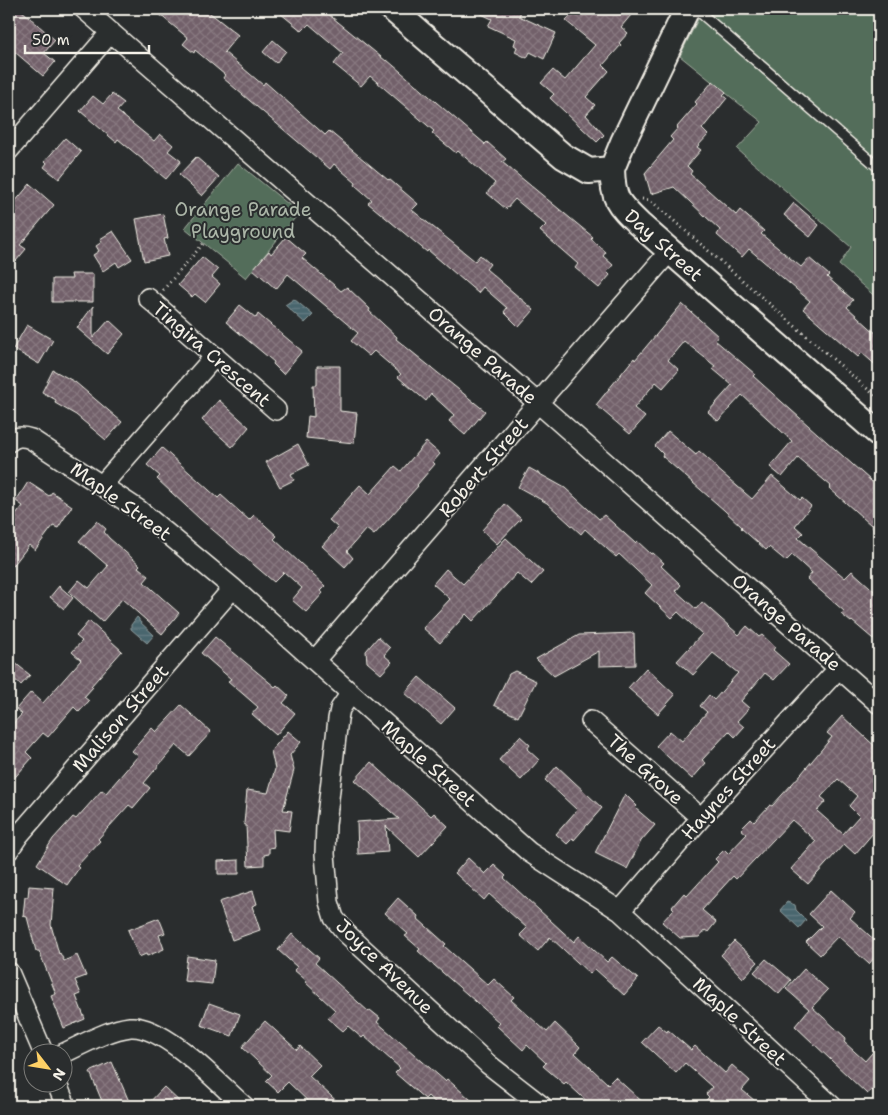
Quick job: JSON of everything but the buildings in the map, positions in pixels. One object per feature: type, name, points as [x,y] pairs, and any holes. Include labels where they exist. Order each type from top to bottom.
[{"type":"street","name":"Orange Parade","points":[[84,9],[538,403],[879,704]]},
{"type":"street","points":[[392,9],[563,156],[589,170],[612,169],[687,9]]},
{"type":"street","points":[[9,150],[111,32]]},
{"type":"street","name":"Day Street","points":[[612,169],[613,191],[622,208],[879,434]]},
{"type":"street","name":"Robert Street","points":[[315,660],[670,252]]},
{"type":"street","name":"Tingira Crescent","points":[[151,300],[276,410]]},
{"type":"street","points":[[102,485],[214,356]]},
{"type":"street","name":"Maple Street","points":[[12,440],[24,437],[31,439],[139,510],[233,588],[529,852],[620,911],[832,1106]]},
{"type":"street","name":"Malison Street","points":[[9,850],[18,835],[233,588]]},
{"type":"street","name":"Haynes Street","points":[[620,911],[701,818],[839,668]]},
{"type":"street","name":"Joyce Avenue","points":[[351,693],[340,709],[326,825],[325,854],[328,893],[334,918],[346,934],[488,1064],[542,1106]]},
{"type":"street","name":"The Grove","points":[[591,720],[701,818]]},
{"type":"street","points":[[9,972],[39,1042]]},
{"type":"street","points":[[72,1050],[116,1030],[132,1027],[150,1029],[180,1049],[244,1106]]},
{"type":"street","points":[[60,1092],[66,1106]]},
{"type":"lane","points":[[696,9],[879,168]]},
{"type":"path","points":[[636,195],[642,199],[650,200],[879,399]]},
{"type":"path","points":[[151,300],[204,244]]},
{"type":"green space","points":[[703,9],[879,9],[879,300],[839,265],[851,247],[737,149],[762,122],[680,56]]},
{"type":"green space","name":"Orange Parade Playground","points":[[238,163],[299,213],[246,278],[185,228]]},
{"type":"water","points":[[294,299],[313,315],[305,323],[285,305]]},
{"type":"water","points":[[137,617],[154,635],[147,643],[131,629],[131,625]]},
{"type":"water","points":[[787,902],[795,905],[796,910],[806,920],[799,928],[780,910]]}]
